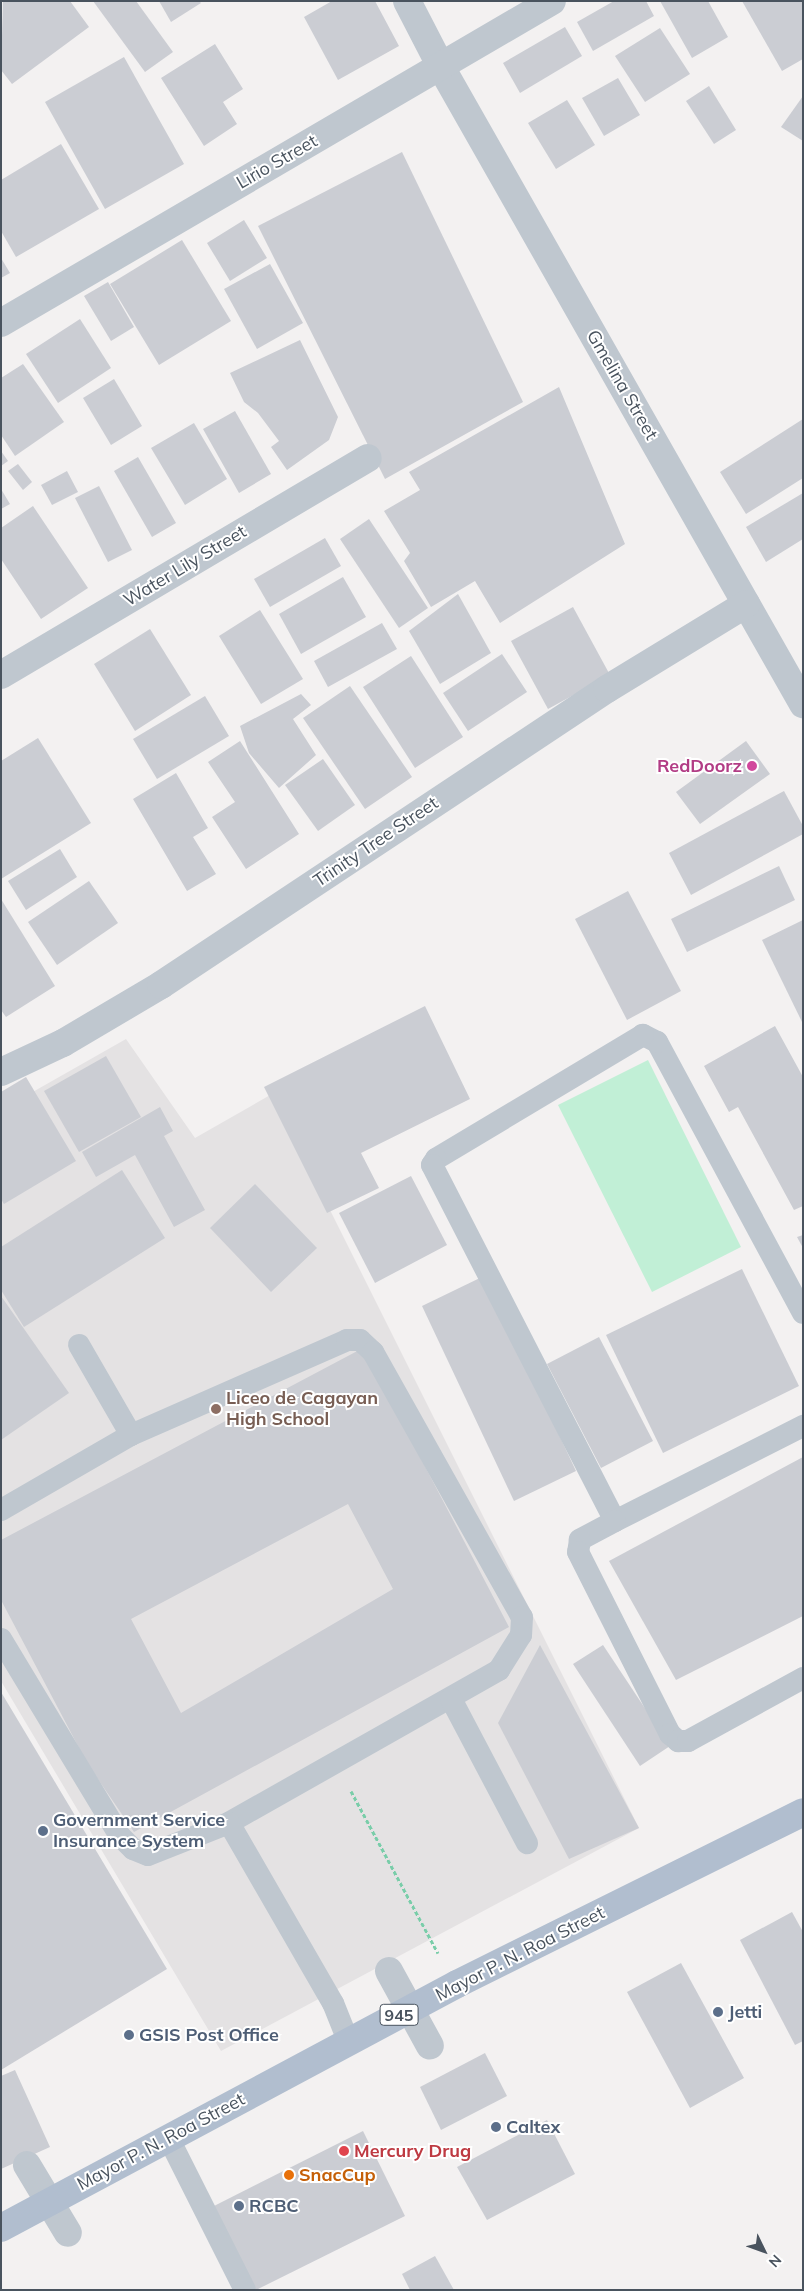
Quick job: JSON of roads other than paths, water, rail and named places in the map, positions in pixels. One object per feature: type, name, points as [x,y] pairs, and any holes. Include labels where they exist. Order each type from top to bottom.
[{"type":"main road","name":"Mayor P. N. Roa Street","points":[[1,2228],[457,1984],[803,1812]]},
{"type":"street","name":"Gmelina Street","points":[[407,1],[441,67],[803,704]]},
{"type":"street","name":"Lirio Street","points":[[1,323],[552,1]]},
{"type":"street","name":"Water Lily Street","points":[[1,675],[368,458]]},
{"type":"street","name":"Trinity Tree Street","points":[[1,1072],[63,1044],[161,985],[606,688],[746,604]]},
{"type":"street","points":[[389,1971],[430,2046]]},
{"type":"street","points":[[27,2165],[68,2233]]},
{"type":"lane","points":[[615,1521],[435,1174],[432,1166],[436,1159],[643,1035],[657,1042],[803,1313]]},
{"type":"lane","points":[[1,1510],[131,1435],[347,1340],[360,1340],[373,1352],[522,1617],[521,1634],[499,1670],[451,1699],[229,1823],[148,1855],[133,1849],[120,1836],[1,1639]]},
{"type":"lane","points":[[79,1345],[131,1435]]},
{"type":"lane","points":[[803,1426],[580,1540],[578,1552],[670,1734],[678,1741],[688,1740],[803,1678]]},
{"type":"lane","points":[[451,1699],[527,1843]]},
{"type":"lane","points":[[229,1823],[333,2003],[349,2043]]},
{"type":"lane","points":[[168,2137],[245,2290]]},
{"type":"place","name":"RedDoorz","points":[[752,766]]},
{"type":"place","name":"Liceo de Cagayan High School","points":[[216,1409]]},
{"type":"place","name":"Government Service Insurance System","points":[[43,1831]]},
{"type":"place","name":"Jetti","points":[[718,2012]]},
{"type":"place","name":"GSIS Post Office","points":[[129,2035]]},
{"type":"place","name":"Caltex","points":[[496,2127]]},
{"type":"place","name":"Mercury Drug","points":[[344,2151]]},
{"type":"place","name":"SnacCup","points":[[289,2175]]},
{"type":"place","name":"RCBC","points":[[239,2206]]}]
